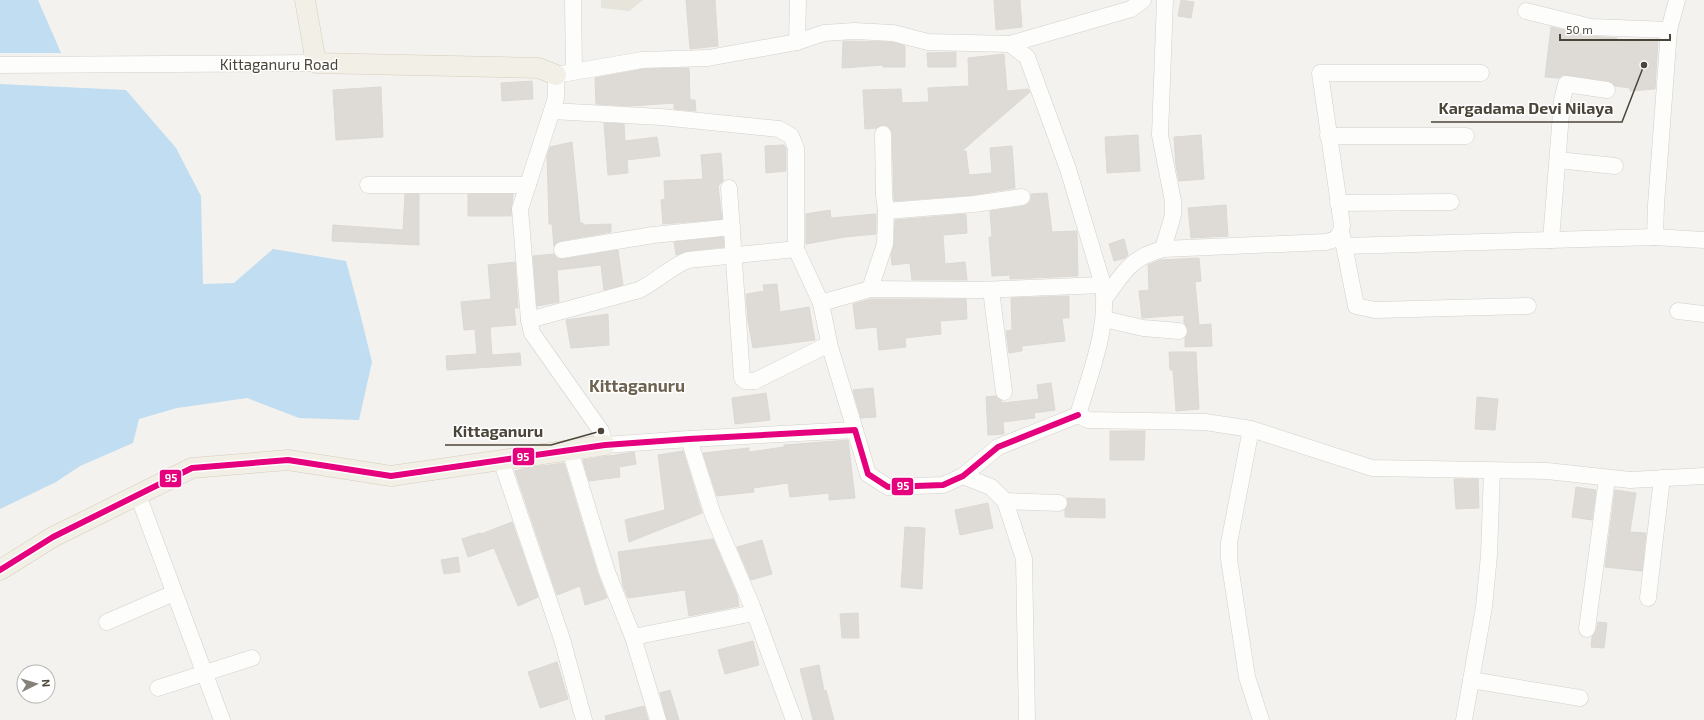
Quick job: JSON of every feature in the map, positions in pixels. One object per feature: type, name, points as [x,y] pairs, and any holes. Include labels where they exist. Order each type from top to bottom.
[{"type":"main road","points":[[305,0],[316,64]]},
{"type":"main road","name":"Kittaganuru Road","points":[[316,64],[538,68],[565,73]]},
{"type":"main road","points":[[0,570],[53,537],[192,468],[288,460],[391,476],[605,445]]},
{"type":"street","points":[[573,0],[565,73],[520,210],[529,320],[532,333],[601,431],[605,445],[855,430]]},
{"type":"street","points":[[796,42],[798,0]]},
{"type":"street","points":[[565,73],[642,60],[708,58],[796,42],[824,33],[854,31],[893,32],[928,42],[1010,44],[1131,9],[1143,0]]},
{"type":"street","points":[[1163,250],[1173,215],[1173,201],[1160,135],[1165,0]]},
{"type":"street","points":[[1655,237],[1669,30],[1677,0]]},
{"type":"street","points":[[1526,12],[1591,27],[1669,30]]},
{"type":"street","points":[[1010,44],[1027,57],[1068,169],[1104,291],[1104,319],[1078,415]]},
{"type":"street","name":"Kittaganuru Road","points":[[0,65],[316,64]]},
{"type":"street","points":[[1481,73],[1320,73],[1343,239],[1356,306],[1375,310],[1528,306]]},
{"type":"street","points":[[1551,240],[1562,102],[1566,84],[1608,90]]},
{"type":"street","points":[[552,111],[661,117],[779,129],[791,136],[796,148],[796,249],[821,303],[829,344],[868,474],[888,487],[943,485],[963,476],[998,447],[1078,415],[1088,420],[1205,422],[1251,429],[1372,468],[1546,471],[1630,480],[1704,476]]},
{"type":"street","points":[[870,289],[885,244],[886,211],[884,195],[883,134]]},
{"type":"street","points":[[1328,136],[1466,136]]},
{"type":"street","points":[[1558,160],[1615,166]]},
{"type":"street","points":[[368,184],[528,184]]},
{"type":"street","points":[[729,188],[732,227],[732,254],[741,373],[745,381],[755,381],[829,344]]},
{"type":"street","points":[[886,211],[974,204],[1022,197]]},
{"type":"street","points":[[1338,203],[1451,202]]},
{"type":"street","points":[[562,250],[653,235],[732,227]]},
{"type":"street","points":[[821,303],[870,289],[1104,291],[1128,266],[1146,254],[1163,250],[1326,242],[1343,239],[1551,240],[1655,237],[1704,240]]},
{"type":"street","points":[[529,320],[639,290],[649,285],[680,263],[688,260],[732,254],[796,249]]},
{"type":"street","points":[[991,290],[1004,392]]},
{"type":"street","points":[[1678,311],[1704,314]]},
{"type":"street","points":[[1104,319],[1143,328],[1179,331]]},
{"type":"street","points":[[1251,429],[1229,543],[1229,559],[1247,677],[1261,720]]},
{"type":"street","points":[[690,439],[713,515],[754,613],[794,720]]},
{"type":"street","points":[[570,450],[607,572],[633,637],[658,720]]},
{"type":"street","points":[[500,460],[562,639],[584,720]]},
{"type":"street","points":[[1464,720],[1484,607],[1489,555],[1492,471]]},
{"type":"street","points":[[963,476],[991,487],[1005,501],[1024,559],[1026,720]]},
{"type":"street","points":[[1587,629],[1607,478]]},
{"type":"street","points":[[1648,598],[1662,478]]},
{"type":"street","points":[[138,494],[222,720]]},
{"type":"street","points":[[1005,501],[1059,503]]},
{"type":"street","points":[[107,622],[174,593]]},
{"type":"street","points":[[633,637],[754,613]]},
{"type":"street","points":[[158,688],[204,672],[252,658]]},
{"type":"street","points":[[1471,680],[1580,698]]},
{"type":"shaded area","points":[[601,0],[643,0],[629,11],[601,8]]},
{"type":"water","points":[[0,0],[38,0],[61,53],[0,53]]},
{"type":"water","points":[[0,84],[126,90],[176,148],[201,196],[203,284],[234,283],[273,249],[346,261],[372,362],[359,420],[299,418],[247,398],[177,408],[139,419],[133,443],[80,466],[56,482],[0,509]]},
{"type":"building","points":[[686,0],[715,0],[718,46],[690,49]]},
{"type":"building","points":[[994,0],[1020,0],[1022,27],[996,30]]},
{"type":"building","points":[[1181,0],[1194,2],[1191,18],[1178,16]]},
{"type":"building","points":[[1551,27],[1589,36],[1617,38],[1617,42],[1658,39],[1655,89],[1630,91],[1630,88],[1615,86],[1608,81],[1567,75],[1562,75],[1559,78],[1545,77]]},
{"type":"building","points":[[843,41],[892,42],[905,46],[905,67],[883,67],[883,65],[842,68]]},
{"type":"building","points":[[956,52],[956,67],[928,67],[927,53]]},
{"type":"building","points":[[1004,54],[1007,91],[1028,89],[1030,92],[962,151],[966,151],[969,175],[992,173],[990,148],[1012,146],[1015,188],[973,195],[894,201],[892,133],[888,126],[883,125],[876,128],[865,129],[863,90],[901,89],[902,103],[929,102],[928,88],[969,86],[968,58]]},
{"type":"building","points":[[689,68],[690,100],[695,100],[696,111],[674,109],[674,103],[630,106],[596,104],[595,78],[643,69]]},
{"type":"building","points":[[532,81],[533,99],[502,101],[501,83]]},
{"type":"building","points":[[381,87],[383,137],[336,140],[333,90]]},
{"type":"building","points":[[604,123],[624,124],[625,141],[657,137],[660,156],[627,160],[628,173],[608,175]]},
{"type":"building","points":[[1138,135],[1140,171],[1107,173],[1105,137]]},
{"type":"building","points":[[1201,135],[1204,179],[1179,181],[1176,166],[1174,137]]},
{"type":"building","points":[[572,142],[580,223],[583,223],[583,225],[611,224],[611,232],[560,241],[554,246],[552,224],[549,224],[547,156],[550,147]]},
{"type":"building","points":[[784,145],[786,149],[786,171],[766,173],[765,146]]},
{"type":"building","points":[[721,153],[723,181],[718,186],[722,219],[663,224],[661,200],[665,199],[664,181],[703,179],[701,155]]},
{"type":"building","points":[[1047,193],[1052,232],[1077,231],[1078,276],[1010,279],[1010,275],[992,276],[989,237],[992,237],[990,211],[1024,206],[1031,201],[1031,194]]},
{"type":"building","points":[[405,194],[419,194],[419,245],[332,241],[333,225],[403,230]]},
{"type":"building","points":[[468,194],[513,194],[511,216],[468,216]]},
{"type":"building","points":[[1226,205],[1228,236],[1191,238],[1188,208]]},
{"type":"building","points":[[830,210],[831,218],[876,214],[876,234],[845,237],[806,244],[806,214]]},
{"type":"building","points":[[966,214],[967,233],[943,235],[945,264],[965,262],[967,280],[912,280],[910,263],[892,265],[891,255],[894,244],[895,220]]},
{"type":"building","points":[[723,237],[724,247],[687,251],[676,255],[674,242]]},
{"type":"building","points":[[1124,239],[1128,255],[1125,258],[1114,261],[1109,244]]},
{"type":"building","points":[[618,250],[623,285],[604,290],[601,265],[557,270],[559,302],[537,306],[533,256],[554,254],[558,259],[564,259]]},
{"type":"building","points":[[1199,258],[1201,281],[1195,282],[1199,325],[1211,324],[1212,346],[1185,347],[1185,338],[1188,331],[1184,323],[1184,315],[1142,318],[1139,291],[1149,290],[1148,265],[1160,260]]},
{"type":"building","points":[[515,262],[518,308],[514,308],[516,325],[490,327],[492,355],[520,353],[521,365],[447,370],[446,356],[477,354],[475,329],[464,330],[461,302],[491,299],[488,265]]},
{"type":"building","points":[[777,284],[780,312],[809,307],[815,340],[753,348],[748,321],[746,294],[764,291],[763,285]]},
{"type":"building","points":[[1069,296],[1069,318],[1062,318],[1065,341],[1022,346],[1022,351],[1009,353],[1006,331],[1012,330],[1011,298]]},
{"type":"building","points":[[871,299],[966,299],[967,319],[940,321],[941,334],[905,338],[906,347],[879,350],[877,327],[856,329],[853,304]]},
{"type":"building","points":[[608,314],[609,345],[571,348],[566,320]]},
{"type":"building","points":[[1169,352],[1196,352],[1199,409],[1176,411],[1173,370],[1170,370]]},
{"type":"building","points":[[1051,383],[1055,410],[1034,413],[1035,418],[1003,422],[1004,434],[988,435],[986,397],[996,396],[1002,401],[1002,403],[1039,399],[1037,385]]},
{"type":"building","points":[[873,388],[876,417],[861,418],[853,390]]},
{"type":"building","points":[[766,393],[770,420],[735,424],[732,398]]},
{"type":"building","points":[[1477,397],[1498,399],[1495,430],[1475,429]]},
{"type":"building","points":[[1110,431],[1145,431],[1144,460],[1110,460]]},
{"type":"building","points":[[848,440],[855,498],[829,500],[829,493],[790,497],[788,483],[753,488],[754,492],[717,496],[703,453],[749,448],[749,452],[784,447],[784,445]]},
{"type":"building","points":[[683,451],[702,513],[629,542],[625,520],[665,510],[658,455]]},
{"type":"building","points":[[634,452],[636,464],[619,467],[620,477],[589,481],[583,460]]},
{"type":"building","points":[[564,463],[598,575],[607,598],[585,605],[580,586],[557,595],[515,471]]},
{"type":"building","points":[[1454,479],[1478,479],[1479,508],[1456,509]]},
{"type":"building","points":[[1576,487],[1596,490],[1592,520],[1572,517]]},
{"type":"building","points":[[1615,490],[1636,493],[1630,532],[1646,533],[1642,571],[1605,567]]},
{"type":"building","points":[[1067,498],[1105,499],[1105,518],[1065,517],[1065,510],[1068,504]]},
{"type":"building","points":[[988,503],[993,528],[960,535],[955,510]]},
{"type":"building","points":[[512,522],[538,597],[518,606],[494,548],[468,557],[462,539],[480,533],[481,534]]},
{"type":"building","points":[[905,527],[925,528],[922,589],[901,587]]},
{"type":"building","points":[[713,539],[737,595],[739,606],[689,616],[685,590],[628,598],[623,586],[618,552]]},
{"type":"building","points":[[762,540],[772,574],[751,580],[737,547]]},
{"type":"building","points":[[458,557],[460,572],[444,574],[441,560]]},
{"type":"building","points":[[858,613],[859,638],[842,638],[840,614]]},
{"type":"building","points":[[1598,622],[1607,623],[1604,648],[1591,647],[1592,637],[1596,631]]},
{"type":"building","points":[[753,641],[759,665],[725,674],[718,650]]},
{"type":"building","points":[[557,662],[568,699],[540,708],[528,672]]},
{"type":"building","points":[[819,665],[824,691],[826,690],[834,720],[813,720],[800,669]]},
{"type":"building","points":[[670,690],[679,720],[667,720],[660,693]]},
{"type":"building","points":[[644,706],[648,720],[606,720],[605,716]]},
{"type":"transit line","name":"95","points":[[0,570],[53,537],[192,468],[288,460],[391,476],[605,445],[855,430],[868,474],[888,487],[943,485],[963,476],[998,447],[1078,415]]},
{"type":"place","name":"Kargadama Devi Nilaya","points":[[1644,65]]},
{"type":"place","name":"Kittaganuru","points":[[601,431]]},
{"type":"district","name":"Kittaganuru","points":[[637,385]]}]
